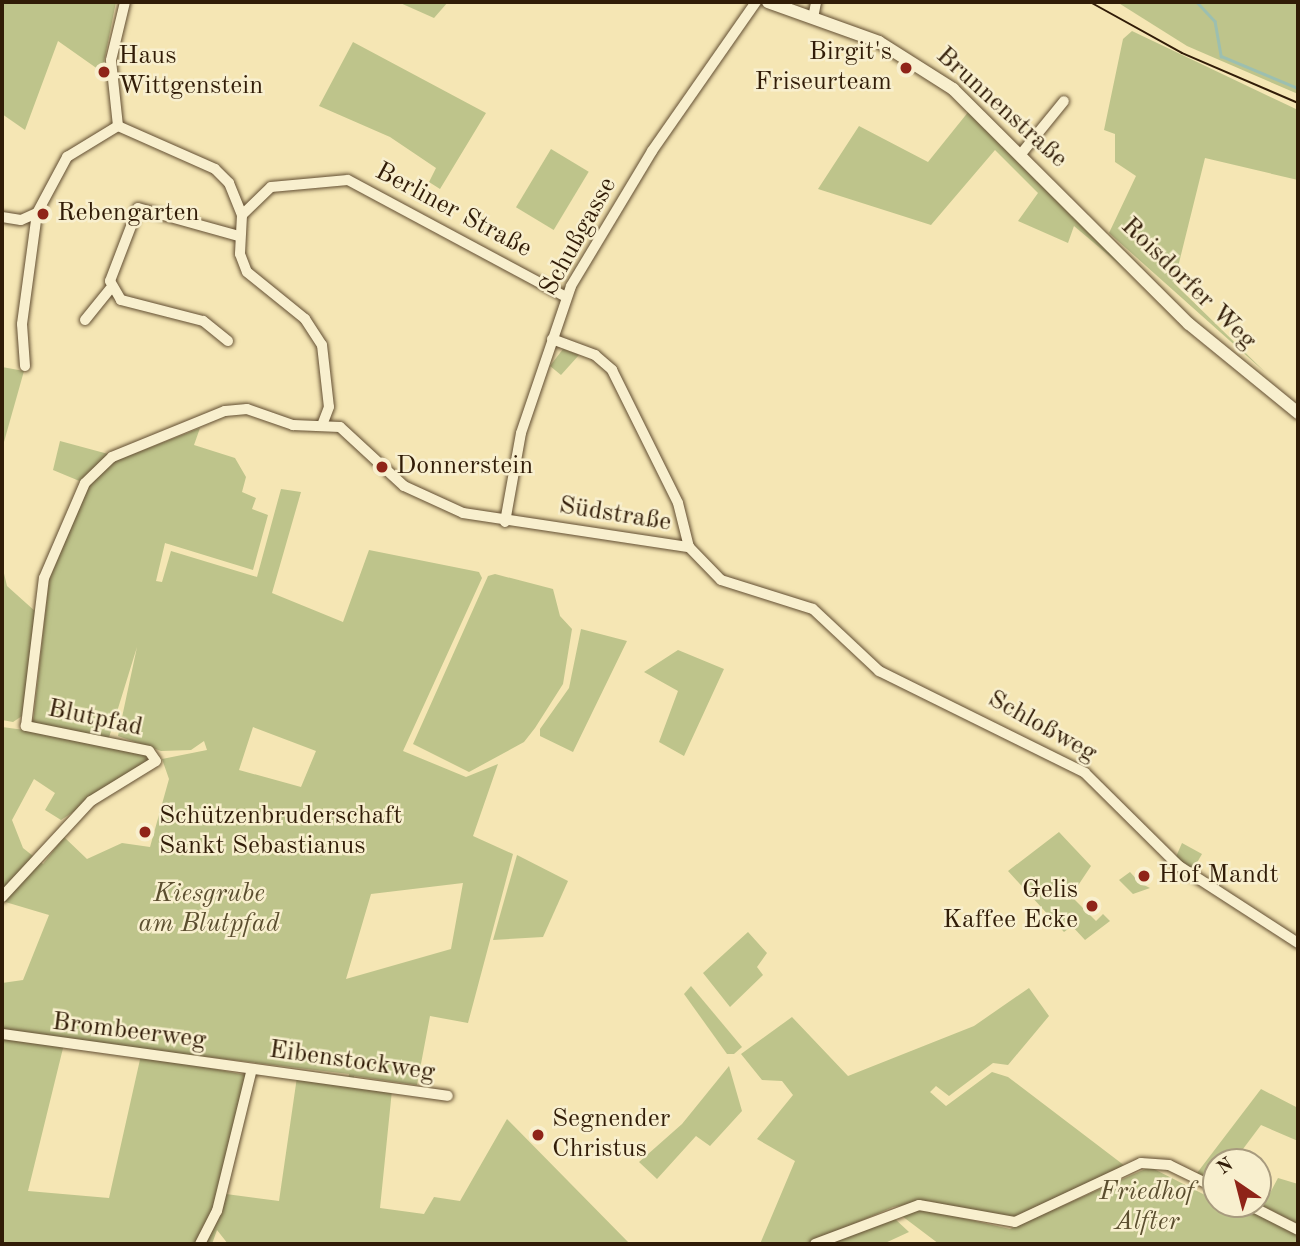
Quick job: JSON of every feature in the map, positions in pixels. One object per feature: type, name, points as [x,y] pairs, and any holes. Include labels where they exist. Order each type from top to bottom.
[{"type":"street","points":[[118,126],[111,60],[125,2]]},
{"type":"street","name":"Schußgasse","points":[[505,522],[522,433],[566,297],[652,151],[756,2]]},
{"type":"street","name":"Brunnenstraße","points":[[768,2],[903,53],[953,89],[1081,212]]},
{"type":"street","points":[[813,18],[816,2]]},
{"type":"street","points":[[1021,154],[1064,101]]},
{"type":"street","points":[[25,366],[22,324],[37,213],[67,157],[118,126]]},
{"type":"street","points":[[118,126],[215,169],[242,215],[239,236],[247,272],[315,331],[329,407],[340,427],[414,492],[463,513],[505,522]]},
{"type":"street","name":"Berliner Straße","points":[[242,215],[271,187],[348,180],[566,297]]},
{"type":"street","points":[[85,320],[110,289],[138,208],[239,236]]},
{"type":"street","name":"Roisdorfer Weg","points":[[1081,212],[1194,329],[1298,413]]},
{"type":"street","points":[[2,217],[21,220],[37,213]]},
{"type":"street","points":[[110,289],[121,300],[203,321],[228,341]]},
{"type":"street","points":[[552,339],[596,355],[612,370],[678,503],[689,547]]},
{"type":"street","points":[[329,407],[321,425],[340,427]]},
{"type":"street","name":"Blutpfad","points":[[2,897],[65,825],[91,801],[149,769],[154,755],[26,726],[44,578],[74,503],[95,471],[112,457],[225,411],[321,425]]},
{"type":"street","name":"Südstraße","points":[[505,522],[689,547],[741,591],[813,609],[882,673]]},
{"type":"street","name":"Schloßweg","points":[[882,673],[1085,773],[1179,866],[1298,943]]},
{"type":"street","name":"Brombeerweg","points":[[2,1034],[252,1069]]},
{"type":"street","points":[[200,1244],[217,1211],[252,1069]]},
{"type":"street","name":"Eibenstockweg","points":[[252,1069],[448,1096]]},
{"type":"street","points":[[815,1244],[919,1205],[1015,1222],[1141,1163],[1169,1165],[1202,1181]]},
{"type":"street","points":[[1272,1217],[1298,1230]]},
{"type":"green space","points":[[2,2],[116,2],[102,72],[58,41],[25,130],[2,114]]},
{"type":"green space","points":[[398,2],[448,2],[434,18]]},
{"type":"green space","points":[[1117,2],[1298,2],[1298,94],[1187,46]]},
{"type":"green space","points":[[1132,31],[1298,110],[1298,180],[1205,158],[1174,283],[1266,373],[1109,233],[1136,176],[1115,162],[1115,134],[1104,130],[1123,39]]},
{"type":"green space","points":[[353,42],[486,113],[440,189],[429,182],[436,168],[390,137],[319,106]]},
{"type":"green space","points":[[969,111],[1138,280],[1074,226],[1068,243],[1018,221],[1038,193],[995,150],[931,225],[818,189],[859,126],[928,162]]},
{"type":"green space","points":[[551,149],[589,172],[554,230],[516,207]]},
{"type":"green space","points":[[563,349],[579,355],[561,375],[550,366]]},
{"type":"green space","points":[[2,367],[24,371],[2,449]]},
{"type":"green space","name":"Kiesgrube am Blutpfad","points":[[200,428],[194,445],[235,458],[246,477],[242,492],[256,498],[252,509],[268,515],[253,570],[165,543],[156,581],[162,582],[171,551],[257,577],[281,489],[301,492],[272,593],[343,622],[369,550],[479,572],[482,578],[403,751],[466,777],[498,764],[473,836],[513,854],[468,1023],[430,1016],[417,1085],[354,1076],[353,1085],[392,1090],[380,1208],[424,1214],[434,1197],[460,1201],[507,1119],[630,1244],[228,1244],[217,1230],[212,1244],[203,1244],[226,1194],[279,1201],[297,1077],[348,1083],[349,1074],[65,1040],[28,1191],[109,1198],[141,1055],[246,1075],[217,1200],[195,1244],[2,1244],[2,983],[23,980],[49,915],[2,901],[2,727],[32,731],[49,580],[89,485],[53,470],[60,441],[123,458]],"holes":[[[137,647],[118,736],[161,751],[191,750],[204,741],[207,750],[162,759],[169,779],[150,847],[122,843],[87,859],[64,837],[43,864],[23,848],[12,820],[34,779],[55,793],[45,810],[61,820],[147,764],[148,755],[107,744]],[[253,727],[316,751],[301,787],[239,770]],[[463,883],[451,949],[346,979],[371,894]]]},
{"type":"green space","points":[[2,565],[7,586],[36,612],[22,716],[13,722],[2,720]]},
{"type":"green space","points":[[495,574],[553,589],[560,616],[572,629],[563,684],[535,728],[524,742],[469,772],[413,744],[488,576]]},
{"type":"green space","points":[[581,629],[627,641],[573,752],[540,736],[540,729],[569,688]]},
{"type":"green space","points":[[678,650],[724,669],[684,756],[659,742],[678,691],[644,672]]},
{"type":"green space","points":[[1059,832],[1091,866],[1071,896],[1096,921],[1103,914],[1110,921],[1085,940],[1072,926],[1064,932],[1008,871]]},
{"type":"green space","points":[[1182,843],[1202,854],[1192,871],[1175,859]]},
{"type":"green space","points":[[517,855],[568,881],[543,937],[493,940]]},
{"type":"green space","points":[[1130,872],[1140,883],[1150,888],[1133,894],[1119,880]]},
{"type":"green space","points":[[748,932],[767,953],[757,967],[763,975],[730,1007],[703,973]]},
{"type":"green space","points":[[691,986],[742,1047],[734,1054],[727,1054],[684,994]]},
{"type":"green space","points":[[1029,988],[1049,1016],[1008,1065],[993,1063],[949,1096],[936,1086],[930,1092],[946,1106],[992,1072],[1008,1077],[1125,1166],[1016,1216],[999,1219],[929,1201],[893,1207],[808,1244],[760,1244],[795,1161],[757,1139],[793,1095],[782,1081],[762,1080],[741,1054],[792,1017],[848,1076],[974,1026]]},
{"type":"green space","points":[[729,1066],[742,1111],[710,1146],[696,1136],[657,1179],[639,1162],[682,1124]]},
{"type":"green space","points":[[1261,1089],[1298,1108],[1298,1141],[1261,1125],[1244,1148],[1216,1148]]},
{"type":"green space","name":"Friedhof Alfter","points":[[1150,1167],[1202,1193],[1202,1218],[1268,1218],[1298,1234],[1298,1244],[939,1244],[902,1216],[919,1208],[1010,1229]]},
{"type":"green space","points":[[1278,1178],[1298,1184],[1298,1224],[1272,1211],[1272,1189]]},
{"type":"green space","points":[[895,1219],[909,1232],[883,1244],[821,1244]]},
{"type":"waterway","points":[[1197,2],[1215,21],[1221,56],[1298,88]]},
{"type":"tram line","points":[[1090,2],[1182,53],[1298,103]]},
{"type":"place","name":"Birgit's Friseurteam","points":[[906,68]]},
{"type":"place","name":"Haus Wittgenstein","points":[[104,72]]},
{"type":"place","name":"Rebengarten","points":[[43,214]]},
{"type":"place","name":"Donnerstein","points":[[382,467]]},
{"type":"place","name":"Schützenbruderschaft Sankt Sebastianus","points":[[145,832]]},
{"type":"place","name":"Hof Mandt","points":[[1144,876]]},
{"type":"place","name":"Gelis Kaffee Ecke","points":[[1092,906]]},
{"type":"place","name":"Segnender Christus","points":[[538,1135]]}]
